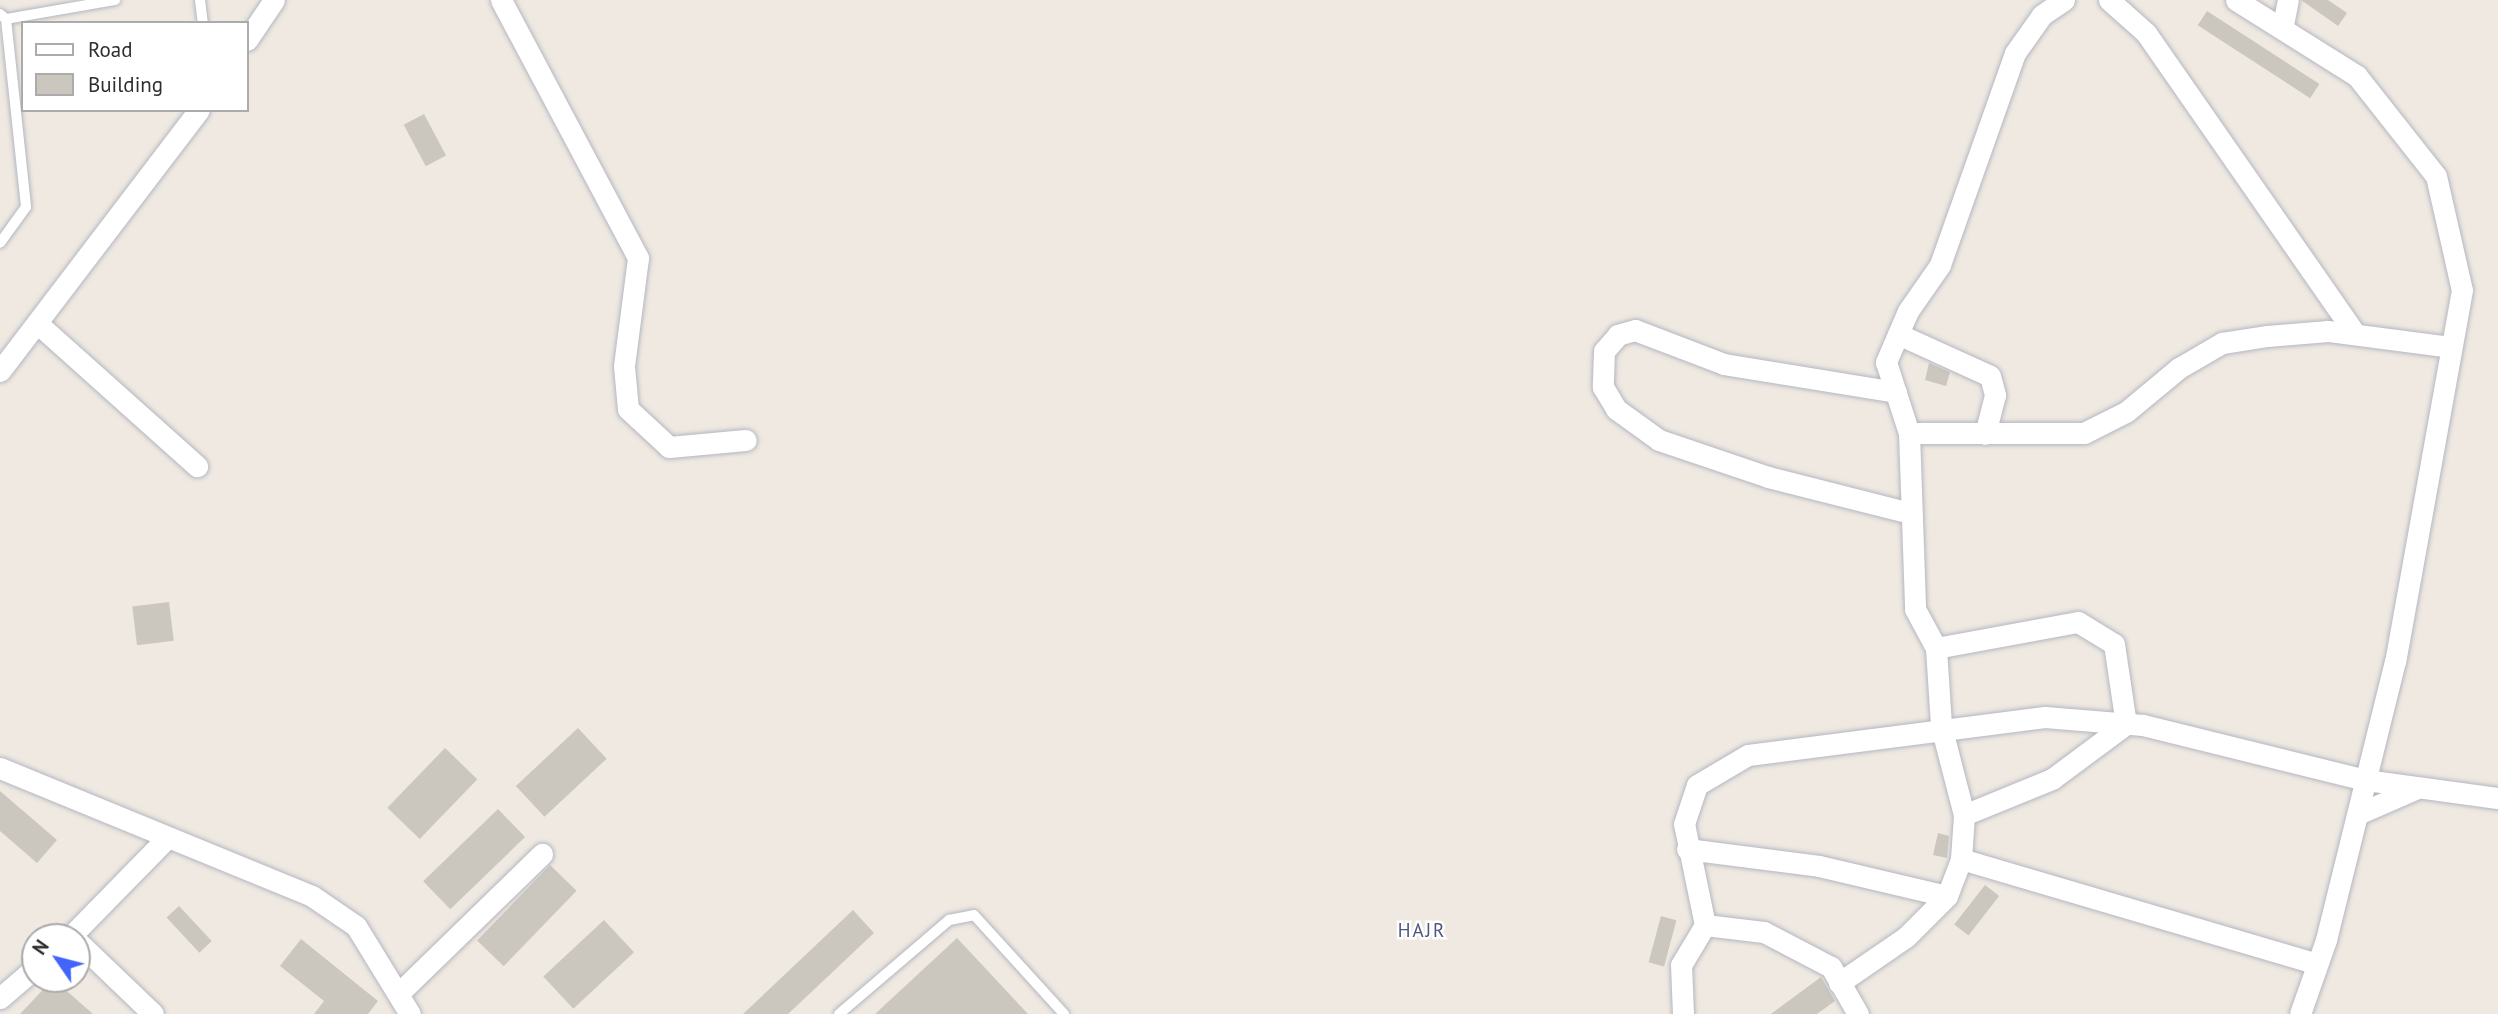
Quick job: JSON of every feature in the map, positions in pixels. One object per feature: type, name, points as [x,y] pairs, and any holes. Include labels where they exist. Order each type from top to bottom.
[{"type":"street","points":[[248,39],[274,0]]},
{"type":"street","points":[[501,0],[638,258],[624,366],[628,409],[669,447],[746,440]]},
{"type":"street","points":[[1839,983],[1906,937],[1947,896],[1961,859],[1964,815],[1941,726],[1936,648],[1915,610],[1909,433],[1886,362],[1898,334],[1940,265],[2015,53],[2042,15],[2064,0]]},
{"type":"street","points":[[2109,0],[2146,33],[2355,334]]},
{"type":"street","points":[[2236,0],[2283,25],[2357,76],[2436,176],[2462,290],[2395,661],[2358,814],[2317,964],[2300,1014]]},
{"type":"street","points":[[2283,25],[2288,0]]},
{"type":"street","points":[[0,371],[197,112]]},
{"type":"street","points":[[37,323],[197,466]]},
{"type":"street","points":[[1896,392],[1724,365],[1635,330],[1618,335],[1604,351],[1603,387],[1616,409],[1659,440],[1768,477],[1910,513]]},
{"type":"street","points":[[1909,433],[2084,433],[2126,412],[2179,368],[2222,343],[2328,331],[2451,346]]},
{"type":"street","points":[[1898,334],[1990,376],[1995,395],[1985,434]]},
{"type":"street","points":[[1936,648],[2078,622],[2099,630],[2114,644],[2126,724]]},
{"type":"street","points":[[1683,1014],[1681,965],[1705,925],[1687,849],[1684,824],[1697,785],[1748,755],[1941,726],[2045,717],[2126,724],[2366,780],[2415,789],[2498,798]]},
{"type":"street","points":[[1964,815],[2052,779],[2126,724]]},
{"type":"street","points":[[0,768],[312,896],[356,926],[410,1014]]},
{"type":"street","points":[[2358,814],[2415,789]]},
{"type":"street","points":[[87,923],[167,838]]},
{"type":"street","points":[[1687,849],[1819,866],[1947,896]]},
{"type":"street","points":[[398,994],[542,855]]},
{"type":"street","points":[[1961,859],[2317,964]]},
{"type":"street","points":[[1705,925],[1764,932],[1831,967],[1858,1014]]},
{"type":"street","points":[[91,955],[153,1014]]},
{"type":"street","points":[[0,998],[21,980]]},
{"type":"lane","points":[[0,243],[26,207],[3,16],[116,0]]},
{"type":"lane","points":[[200,0],[203,21]]},
{"type":"lane","points":[[839,1014],[949,920],[974,915],[1064,1014]]},
{"type":"building","points":[[2301,0],[2328,0],[2347,13],[2338,26]]},
{"type":"building","points":[[2207,11],[2319,84],[2310,98],[2198,25]]},
{"type":"building","points":[[424,114],[446,155],[426,166],[404,125]]},
{"type":"building","points":[[1929,363],[1950,372],[1946,386],[1925,380]]},
{"type":"building","points":[[169,602],[174,641],[137,645],[132,607]]},
{"type":"building","points":[[578,728],[607,759],[544,817],[516,786]]},
{"type":"building","points":[[445,748],[477,779],[420,839],[387,808]]},
{"type":"building","points":[[0,791],[57,840],[37,863],[0,831]]},
{"type":"building","points":[[498,809],[525,837],[450,909],[423,881]]},
{"type":"building","points":[[1938,833],[1949,836],[1947,858],[1933,855]]},
{"type":"building","points":[[550,865],[577,891],[504,966],[477,941]]},
{"type":"building","points":[[1985,885],[1999,896],[1968,935],[1954,924]]},
{"type":"building","points":[[179,906],[212,941],[199,953],[167,918]]},
{"type":"building","points":[[853,910],[874,933],[788,1014],[743,1014]]},
{"type":"building","points":[[1661,916],[1676,920],[1664,967],[1649,962]]},
{"type":"building","points":[[604,920],[634,952],[573,1009],[543,977]]},
{"type":"building","points":[[957,938],[1028,1014],[875,1014]]},
{"type":"building","points":[[301,939],[378,1001],[368,1014],[314,1014],[324,1001],[280,966]]},
{"type":"building","points":[[1821,977],[1835,1001],[1817,1014],[1771,1014]]},
{"type":"building","points":[[40,993],[69,993],[93,1014],[20,1014]]},
{"type":"district","name":"HAJR","points":[[1422,931]]}]
